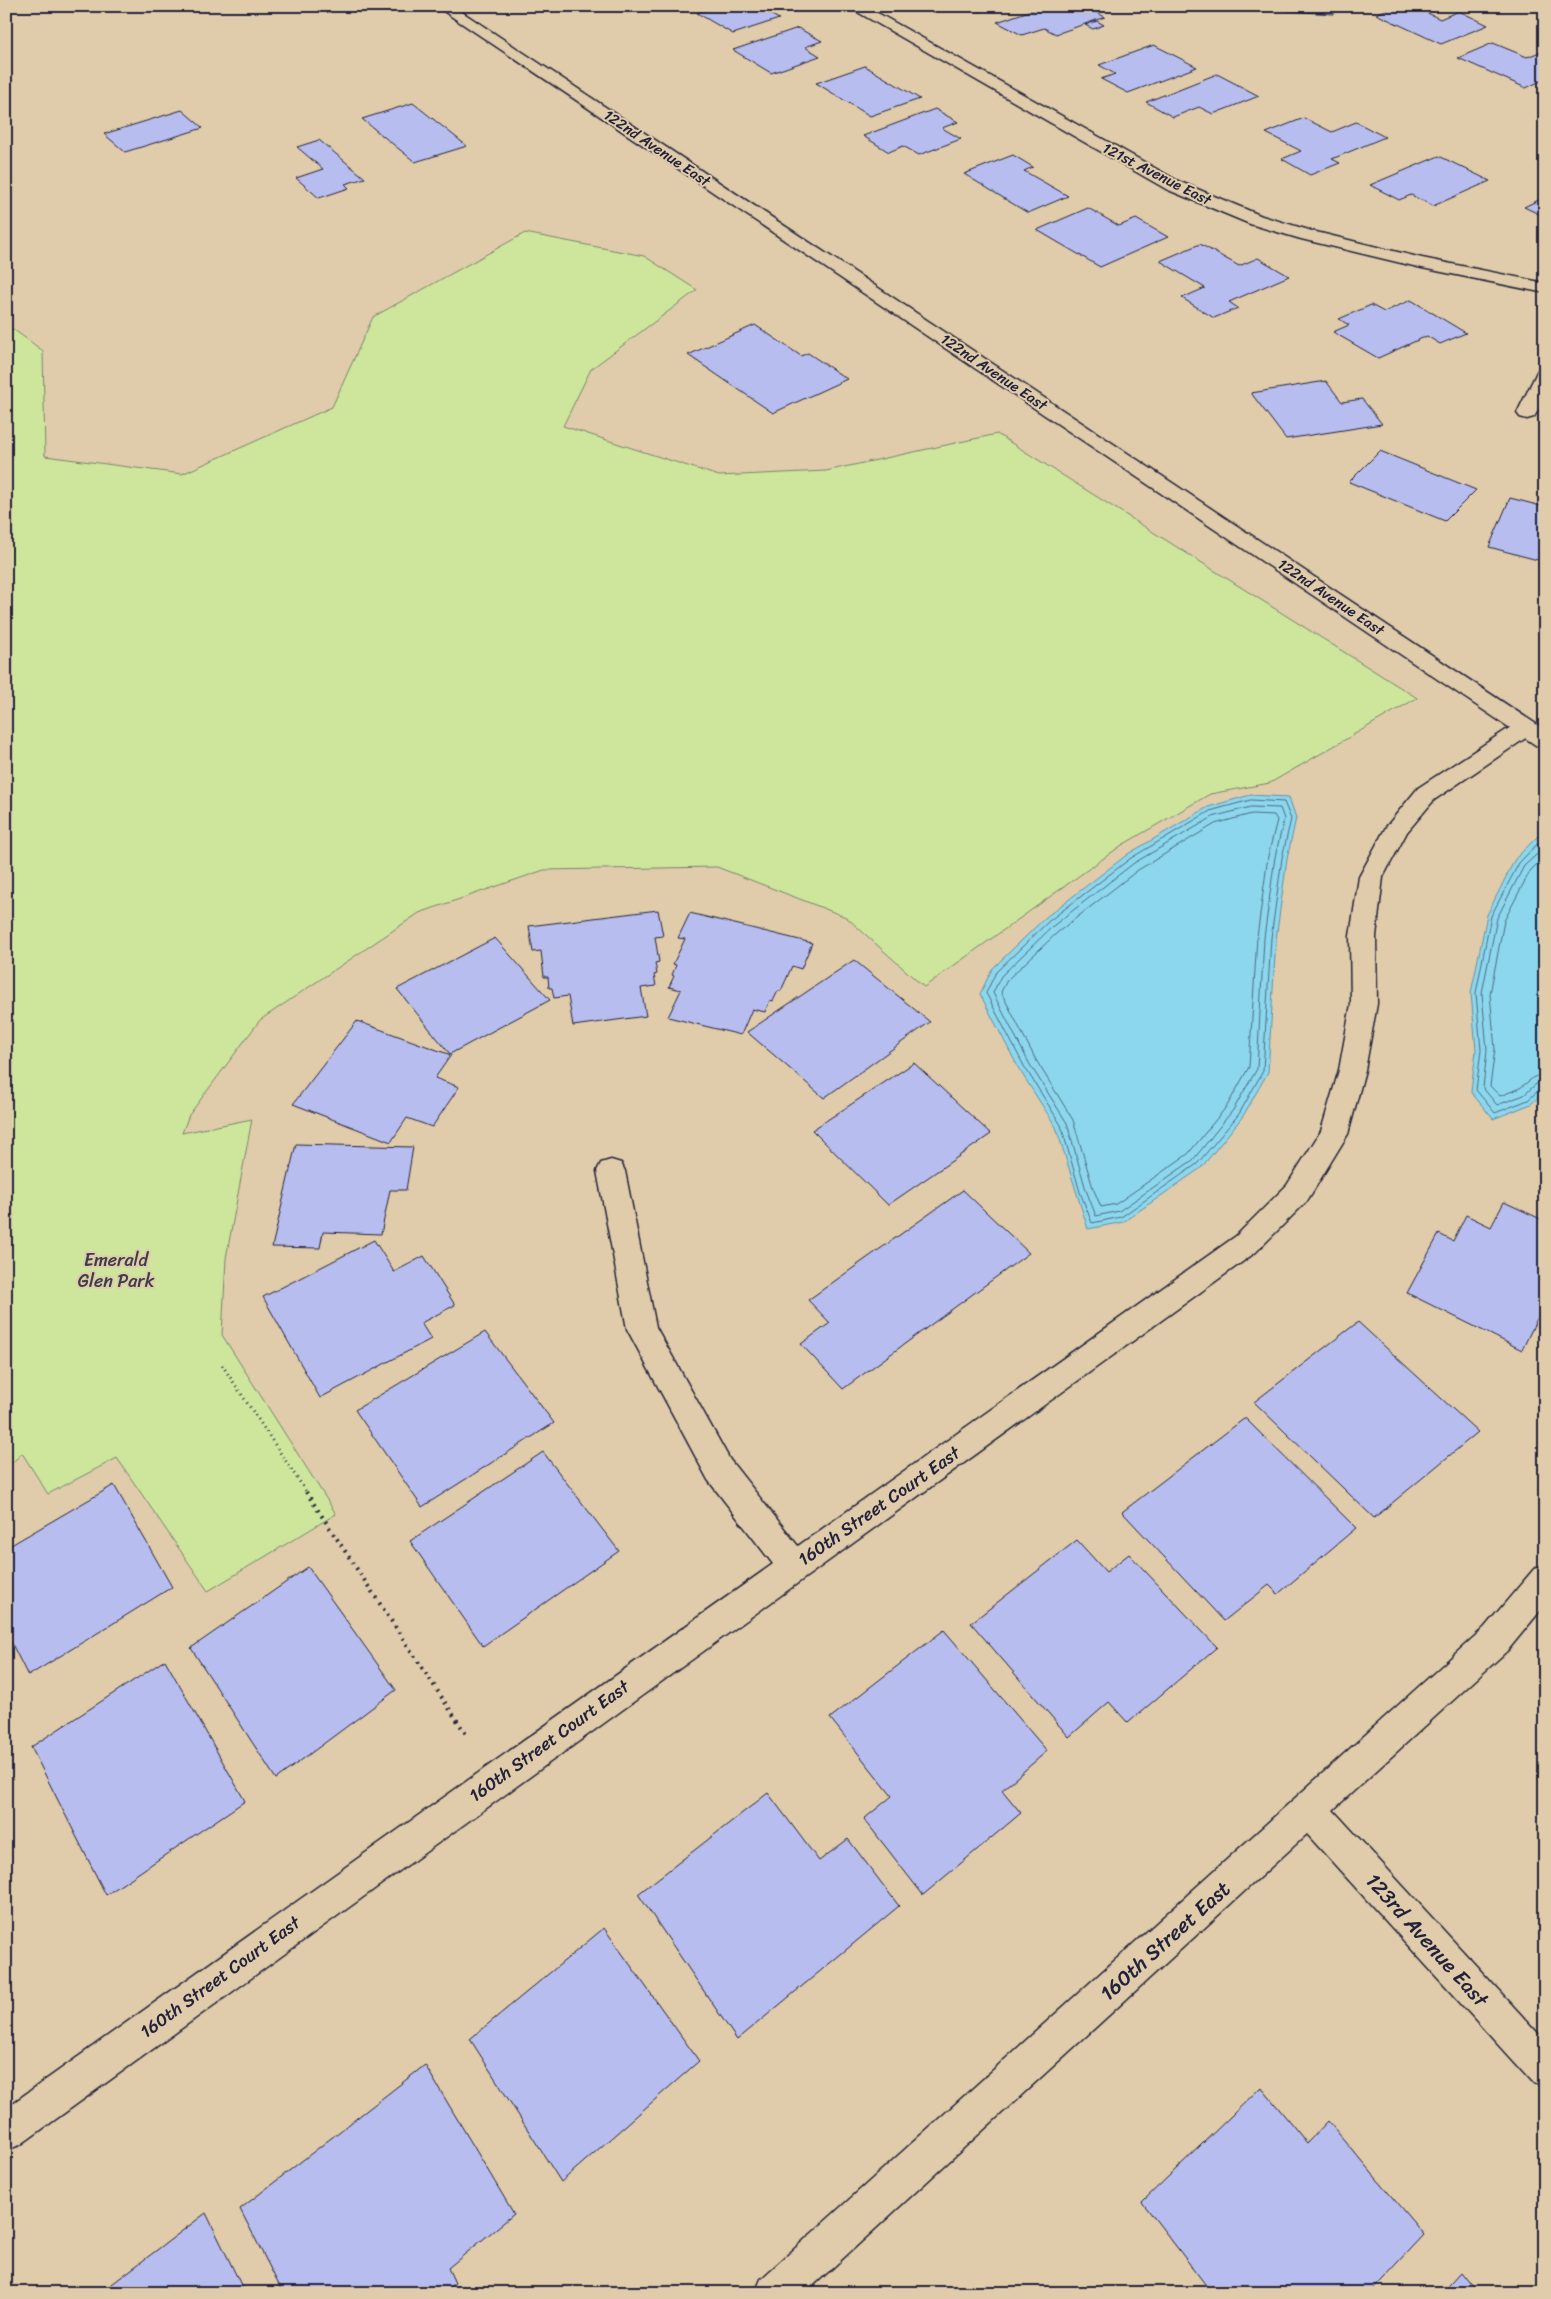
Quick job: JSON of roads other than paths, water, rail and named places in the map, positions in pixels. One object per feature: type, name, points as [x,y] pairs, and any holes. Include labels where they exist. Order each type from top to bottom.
[{"type":"street","name":"122nd Avenue East","points":[[443,6],[1535,734]]},
{"type":"street","name":"121st Avenue East","points":[[854,6],[1172,185],[1209,202],[1256,220],[1307,234],[1422,262],[1545,288]]},
{"type":"street","points":[[1528,413],[1545,374]]},
{"type":"street","name":"160th Street Court East","points":[[6,2131],[1246,1244],[1297,1193],[1334,1134],[1352,1070],[1364,1004],[1364,936],[1371,877],[1398,827],[1426,794],[1535,734]]},
{"type":"street","points":[[611,1171],[642,1329],[719,1470],[794,1566]]},
{"type":"street","name":"160th Street East","points":[[776,2293],[1496,1639],[1545,1580]]},
{"type":"street","name":"123rd Avenue East","points":[[1309,1810],[1545,2070]]},
{"type":"water","points":[[1250,795],[1289,797],[1296,818],[1287,859],[1276,939],[1268,1072],[1243,1116],[1201,1168],[1123,1222],[1088,1229],[1056,1127],[1019,1069],[980,994],[992,969],[1046,917],[1128,854],[1208,807]]},
{"type":"water","points":[[1539,835],[1545,836],[1545,1091],[1531,1104],[1493,1119],[1471,1092],[1476,1050],[1471,993],[1487,915],[1515,859]]},
{"type":"park label","name":"Emerald Glen Park","points":[[116,1270]]}]
